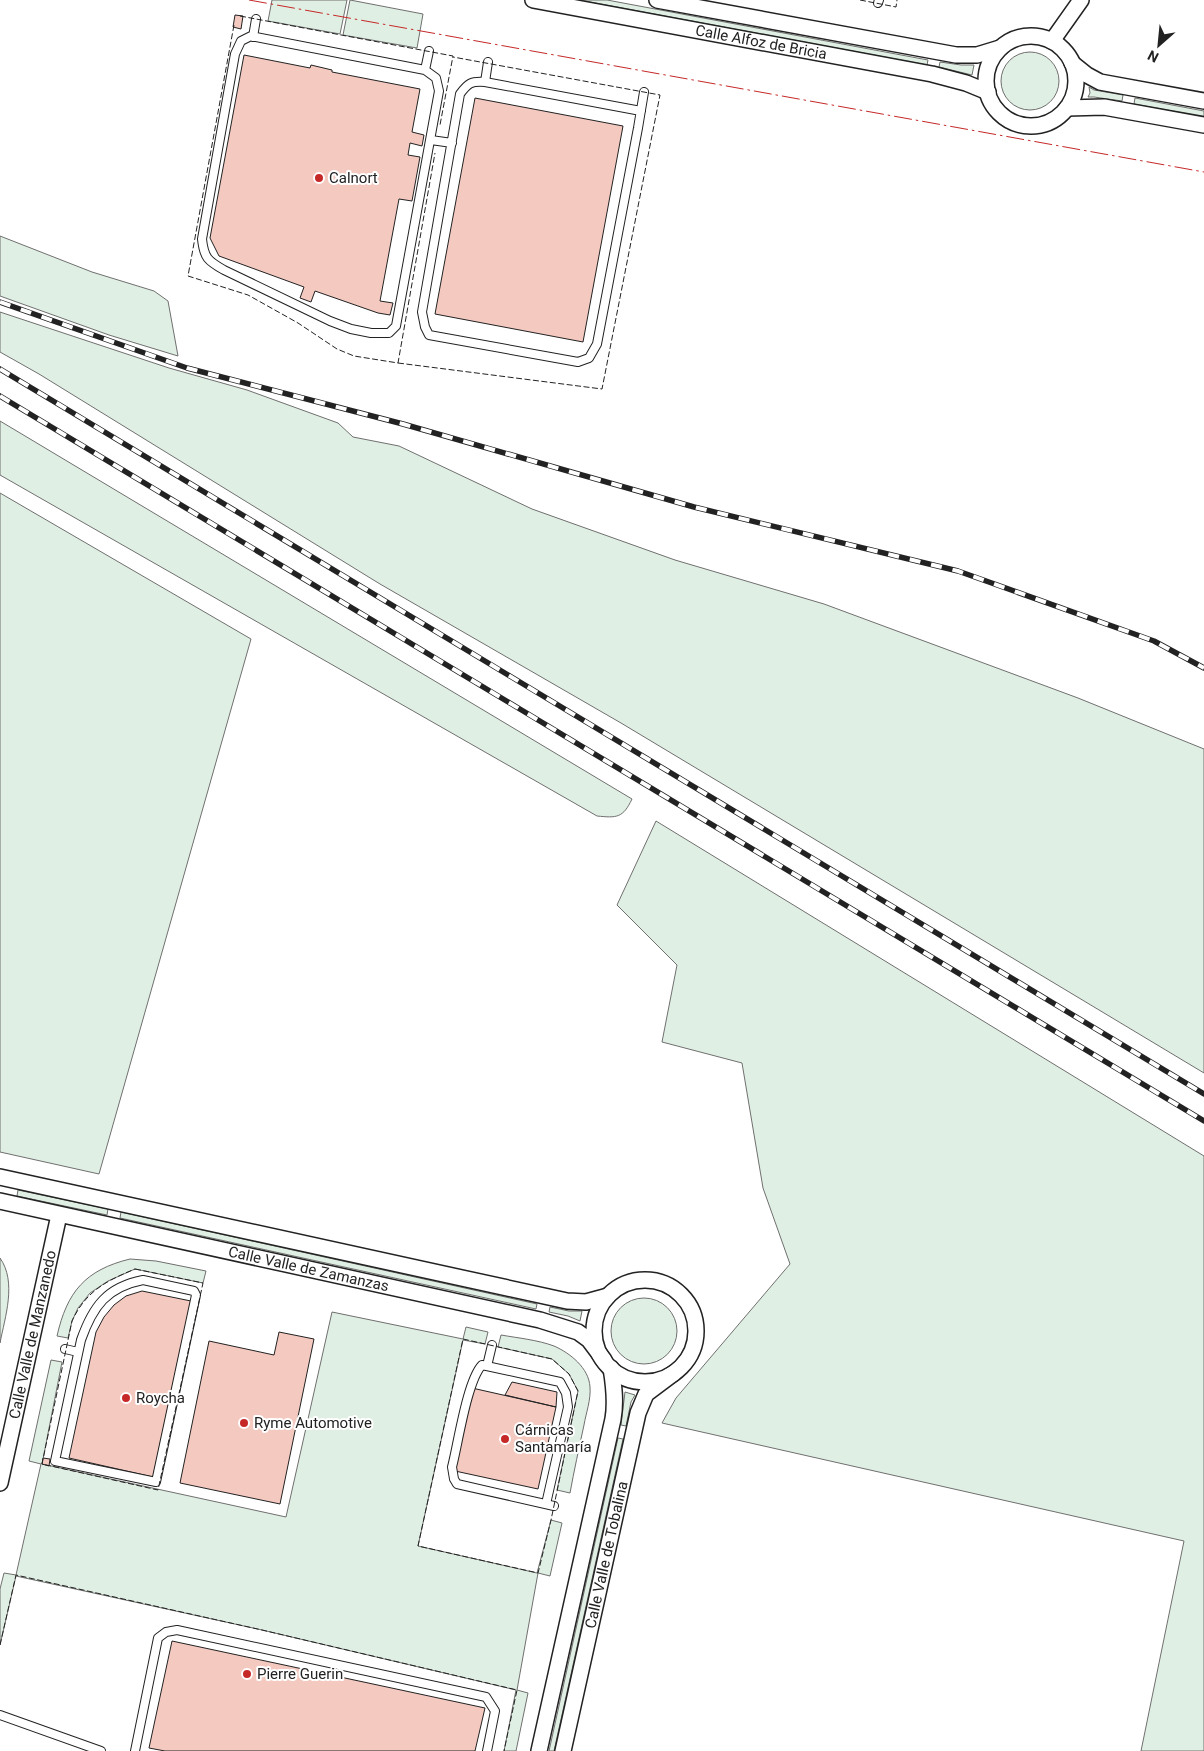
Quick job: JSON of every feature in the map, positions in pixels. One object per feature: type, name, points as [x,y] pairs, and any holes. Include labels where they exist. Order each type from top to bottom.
[{"type":"street","name":"Calle Alfoz de Bricia","points":[[533,0],[932,74],[966,83],[988,92]]},
{"type":"street","name":"Calle Alfoz de Bricia","points":[[657,0],[956,55],[977,55],[1000,48]]},
{"type":"street","points":[[1052,41],[1081,0]]},
{"type":"street","points":[[1030,36],[1042,37],[1061,47],[1072,63],[1076,75],[1076,86],[1073,98],[1058,117],[1047,123],[1034,126],[1022,125],[1010,121],[992,104],[986,80],[988,68],[1000,48],[1009,42],[1030,36]]},
{"type":"street","points":[[1072,63],[1087,75],[1100,82],[1204,101]]},
{"type":"street","points":[[1067,108],[1104,107],[1204,126]]},
{"type":"street","name":"Calle Valle de Zamanzas","points":[[0,1178],[567,1302],[586,1302],[608,1296]]},
{"type":"street","name":"Calle Valle de Zamanzas","points":[[0,1201],[561,1325],[578,1332],[588,1340],[607,1364]]},
{"type":"street","name":"Calle Valle de Manzanedo","points":[[0,1483],[59,1214]]},
{"type":"street","points":[[643,1280],[666,1285],[682,1296],[694,1317],[696,1330],[695,1342],[683,1365],[674,1373],[664,1378],[641,1381],[620,1375],[607,1364],[596,1341],[595,1329],[597,1314],[608,1296],[623,1285],[643,1280]]},
{"type":"street","name":"Calle Valle de Tobalina","points":[[539,1751],[615,1408],[614,1390],[607,1364]]},
{"type":"street","name":"Calle Valle de Tobalina","points":[[564,1751],[638,1413],[646,1394],[674,1373]]},
{"type":"lane","points":[[253,37],[256,19]]},
{"type":"lane","points":[[251,36],[253,37],[426,70],[436,78],[439,91],[396,326],[389,332],[371,333],[351,329],[224,270],[210,262],[204,252],[202,239],[235,54],[240,41],[251,36]]},
{"type":"lane","points":[[426,70],[429,51]]},
{"type":"lane","points":[[485,82],[488,62]]},
{"type":"lane","points":[[641,111],[485,82],[477,81],[468,84],[460,94],[422,312],[425,328],[429,335],[578,362],[589,358],[597,344],[641,111],[644,92]]},
{"type":"lane","points":[[430,140],[452,143]]},
{"type":"lane","points":[[143,1280],[194,1291],[196,1295],[156,1482],[55,1461],[78,1352],[86,1325],[97,1306],[112,1292],[127,1283],[143,1280]]},
{"type":"lane","points":[[487,1366],[492,1345]]},
{"type":"lane","points":[[65,1349],[78,1352]]},
{"type":"lane","points":[[482,1365],[487,1366],[560,1382],[566,1393],[568,1407],[550,1505],[457,1484],[454,1479],[452,1467],[472,1384],[482,1365]]},
{"type":"lane","points":[[135,1751],[158,1638],[166,1632],[177,1630],[486,1697],[495,1711],[487,1751]]},
{"type":"lane","points":[[0,1715],[101,1751]]},
{"type":"green space","points":[[272,0],[347,0],[340,34],[268,21]]},
{"type":"green space","points":[[350,0],[423,14],[417,48],[343,35]]},
{"type":"green space","points":[[579,0],[607,0],[928,60],[927,65]]},
{"type":"green space","points":[[1030,52],[1041,54],[1054,65],[1059,81],[1057,92],[1046,105],[1030,110],[1019,108],[1006,97],[1001,81],[1003,70],[1014,57]]},
{"type":"green space","points":[[940,62],[974,65],[972,75],[939,67]]},
{"type":"green space","points":[[1089,87],[1094,90],[1123,95],[1122,101],[1088,97],[1090,93]]},
{"type":"green space","points":[[1135,98],[1204,111],[1204,117],[1134,104]]},
{"type":"green space","points":[[0,236],[92,272],[154,291],[168,301],[178,356],[109,335],[0,296]]},
{"type":"green space","points":[[0,312],[169,368],[247,390],[338,423],[353,437],[399,446],[532,509],[675,560],[824,604],[1078,698],[1204,749],[1204,1073],[621,723],[380,584],[39,374],[0,352]]},
{"type":"green space","points":[[0,421],[632,799],[626,810],[614,817],[597,816],[0,475]]},
{"type":"green space","points":[[0,493],[251,639],[99,1174],[0,1152]]},
{"type":"green space","points":[[656,821],[1204,1156],[1204,1751],[1141,1751],[1184,1541],[662,1423],[676,1398],[790,1264],[763,1188],[742,1063],[662,1042],[677,965],[617,905]]},
{"type":"green space","points":[[18,1190],[108,1209],[107,1215],[17,1196]]},
{"type":"green space","points":[[121,1212],[537,1304],[536,1309],[120,1218]]},
{"type":"green space","points":[[0,1258],[5,1267],[9,1289],[7,1311],[0,1343]]},
{"type":"green space","points":[[130,1259],[156,1261],[206,1271],[203,1283],[135,1269],[108,1281],[90,1293],[78,1308],[72,1321],[68,1338],[57,1336],[66,1307],[80,1285],[101,1269]]},
{"type":"green space","points":[[637,1298],[651,1298],[663,1303],[672,1312],[677,1324],[675,1344],[668,1355],[651,1364],[637,1364],[625,1359],[616,1350],[611,1338],[611,1324],[616,1312],[625,1303]]},
{"type":"green space","points":[[550,1307],[569,1311],[582,1311],[580,1321],[549,1312]]},
{"type":"green space","points":[[332,1312],[463,1339],[466,1327],[488,1332],[485,1344],[463,1340],[418,1546],[537,1573],[551,1520],[562,1523],[550,1576],[538,1573],[517,1690],[528,1693],[516,1751],[504,1751],[516,1690],[262,1630],[16,1576],[0,1645],[0,1589],[4,1573],[16,1575],[41,1464],[29,1461],[51,1360],[62,1362],[42,1464],[286,1517]]},
{"type":"green space","points":[[501,1335],[554,1346],[578,1362],[589,1380],[590,1397],[570,1493],[557,1490],[578,1391],[569,1374],[552,1359],[498,1347]]},
{"type":"green space","points":[[625,1392],[635,1395],[631,1402],[626,1426],[621,1425]]},
{"type":"green space","points":[[618,1438],[623,1439],[554,1751],[549,1751]]},
{"type":"building","points":[[235,15],[243,16],[241,29],[233,27]]},
{"type":"building","name":"Calnort","points":[[244,55],[310,68],[311,65],[332,70],[332,72],[420,89],[412,132],[424,135],[422,146],[410,143],[408,155],[420,157],[412,201],[399,199],[380,301],[393,303],[390,315],[378,313],[315,291],[311,302],[300,298],[304,287],[219,256],[210,238]]},
{"type":"building","points":[[475,98],[623,126],[583,342],[435,314]]},
{"type":"building","name":"Roycha","points":[[142,1291],[191,1301],[153,1477],[69,1458],[96,1332],[104,1317],[114,1305],[126,1296]]},
{"type":"building","name":"Ryme Automotive","points":[[279,1332],[314,1339],[280,1504],[180,1483],[209,1341],[274,1355]]},
{"type":"building","points":[[512,1382],[557,1392],[556,1407],[505,1395]]},
{"type":"building","name":"Cárnicas Santamaría","points":[[472,1388],[556,1407],[538,1489],[455,1471]]},
{"type":"building","points":[[43,1458],[50,1459],[49,1466],[42,1464]]},
{"type":"building","name":"Pierre Guerin","points":[[172,1641],[485,1708],[475,1751],[165,1751],[149,1748]]},
{"type":"railway","points":[[0,302],[187,368],[403,424],[694,507],[958,571],[1154,641],[1204,668]]},
{"type":"railway","points":[[0,369],[1204,1094]]},
{"type":"railway","points":[[0,396],[1204,1121]]},
{"type":"fence","points":[[860,0],[896,7],[897,0]]},
{"type":"fence","points":[[240,16],[453,56],[440,125]]},
{"type":"fence","points":[[234,25],[188,276],[248,295],[298,323],[337,349],[354,356],[398,363],[435,153]]},
{"type":"fence","points":[[398,363],[602,389],[660,95],[453,57]]},
{"type":"fence","points":[[135,1269],[203,1283],[158,1490],[42,1464],[72,1321],[84,1302],[98,1288],[135,1269]]},
{"type":"fence","points":[[463,1339],[552,1359],[569,1374],[578,1391],[538,1573],[418,1546],[463,1339]]},
{"type":"fence","points":[[0,1645],[16,1575],[517,1690],[504,1751]]},
{"type":"power","points":[[249,0],[1204,172]]},
{"type":"place","name":"Calnort","points":[[319,178]]},
{"type":"place","name":"Roycha","points":[[126,1398]]},
{"type":"place","name":"Ryme Automotive","points":[[244,1423]]},
{"type":"place","name":"Cárnicas Santamaría","points":[[505,1439]]},
{"type":"place","name":"Pierre Guerin","points":[[247,1674]]}]
